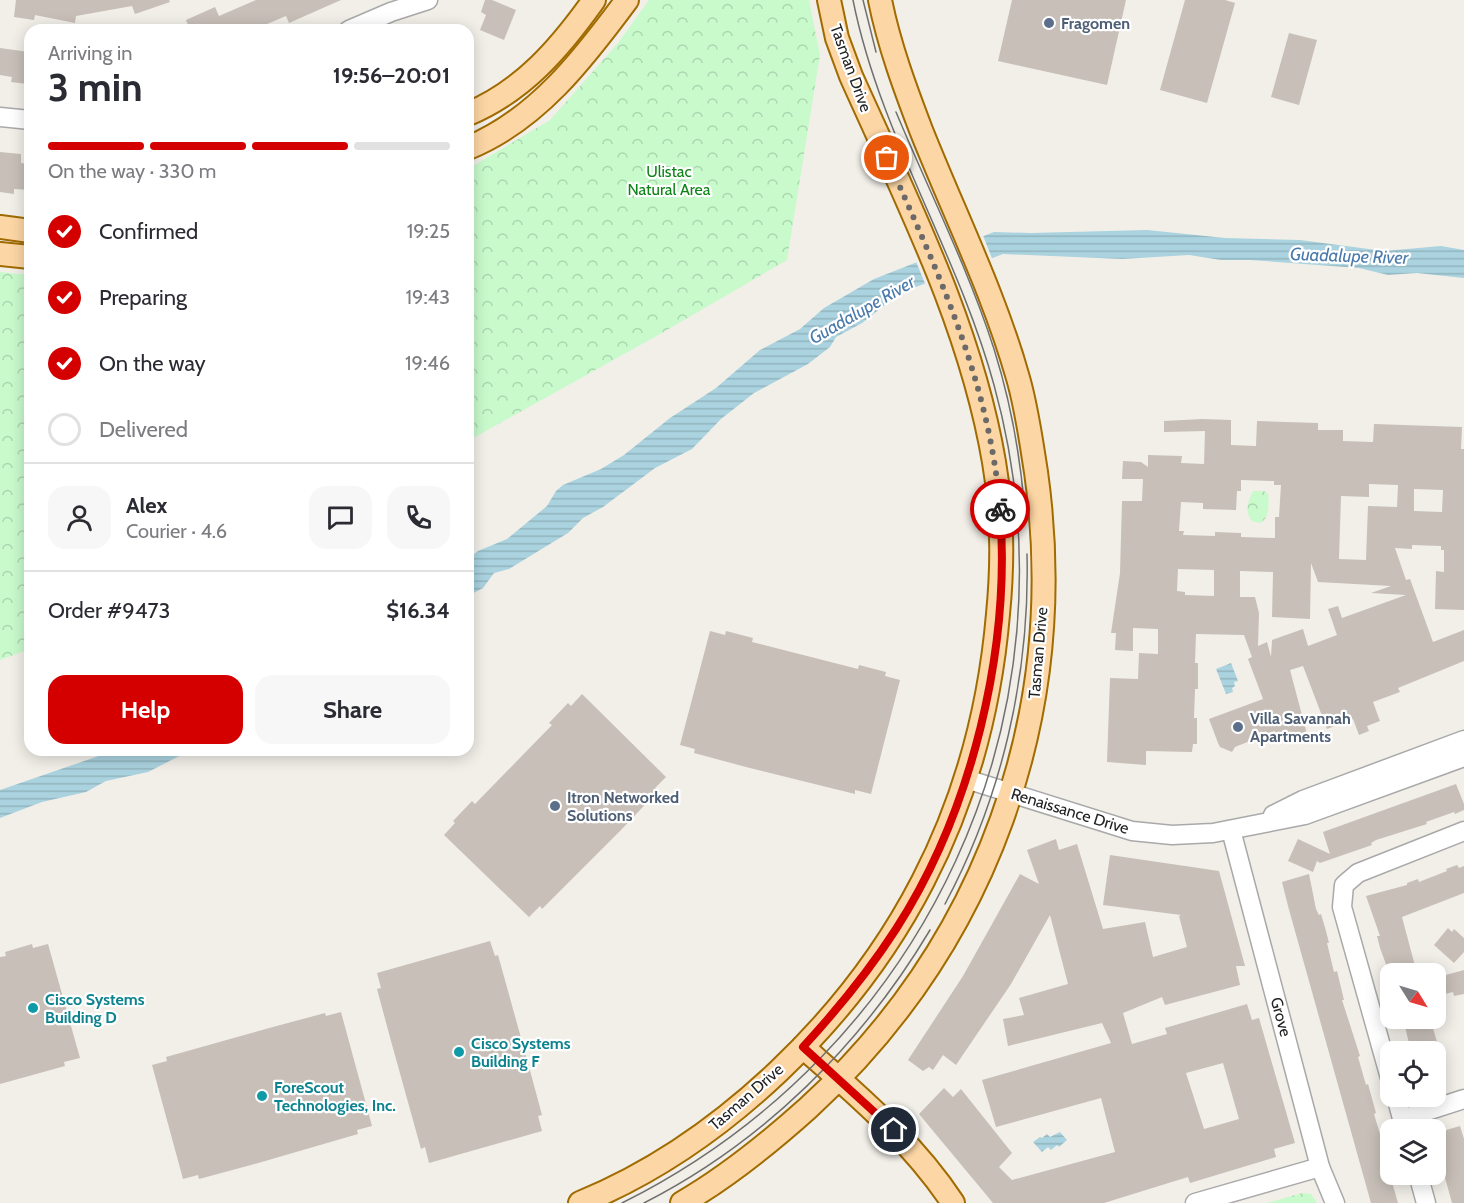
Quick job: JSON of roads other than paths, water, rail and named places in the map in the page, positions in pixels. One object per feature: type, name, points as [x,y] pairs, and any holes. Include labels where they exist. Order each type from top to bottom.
[{"type":"main road","points":[[474,111],[515,89],[555,51],[594,0]]},
{"type":"main road","points":[[474,145],[537,105],[583,59],[627,0]]},
{"type":"main road","name":"Tasman Drive","points":[[580,1203],[624,1182],[698,1138],[734,1110],[803,1047],[852,990],[896,929],[940,846],[966,779],[977,743],[996,644],[1002,575],[999,493],[988,427],[955,315],[851,76],[837,38],[829,0]]},
{"type":"main road","name":"Tasman Drive","points":[[682,1203],[757,1152],[788,1127],[839,1079],[889,1023],[916,986],[951,929],[983,868],[1012,793],[1031,722],[1042,629],[1042,533],[1038,487],[1019,381],[998,315],[907,94],[885,25],[880,0]]},
{"type":"main road","points":[[0,227],[24,230]]},
{"type":"main road","points":[[0,254],[24,256]]},
{"type":"main road","points":[[803,1047],[905,1142],[953,1203]]},
{"type":"street","points":[[363,24],[428,0]]},
{"type":"street","points":[[0,117],[24,119]]},
{"type":"street","name":"Renaissance Drive","points":[[1239,829],[1303,800],[1464,740]]},
{"type":"street","name":"Renaissance Drive","points":[[966,779],[1132,831],[1172,835],[1239,829],[1305,815],[1464,757]]},
{"type":"street","name":"Grove","points":[[1239,829],[1320,1167],[1335,1203]]},
{"type":"street","points":[[1380,1042],[1342,907],[1344,885],[1358,873],[1464,831]]},
{"type":"street","points":[[1416,1119],[1464,1099]]},
{"type":"street","points":[[1195,1203],[1320,1167]]},
{"type":"street","points":[[1421,1185],[1426,1203]]},
{"type":"water","name":"Guadalupe River","points":[[1147,230],[1225,238],[1300,240],[1384,251],[1441,246],[1464,250],[1464,278],[1417,273],[1388,275],[1359,268],[1221,260],[1189,255],[1122,259],[1003,254],[900,293],[862,323],[836,337],[830,347],[808,364],[754,393],[721,419],[692,449],[655,468],[603,507],[583,518],[568,533],[509,569],[494,573],[483,588],[474,593],[474,554],[507,539],[547,506],[556,491],[563,485],[601,469],[624,455],[670,418],[716,388],[760,350],[800,329],[824,308],[874,279],[994,232]]},
{"type":"water","points":[[1231,663],[1238,681],[1234,682],[1233,692],[1226,694],[1216,669]]},
{"type":"water","points":[[99,756],[179,756],[148,772],[106,781],[86,792],[42,802],[0,818],[0,790]]},
{"type":"water","points":[[1060,1132],[1067,1140],[1051,1150],[1048,1147],[1042,1152],[1033,1142],[1047,1134],[1050,1137]]},
{"type":"tram line","points":[[622,1203],[729,1138],[821,1058],[897,965],[956,861],[996,749],[1017,630],[1017,508],[994,385],[961,288],[881,99],[865,50],[853,0]]},
{"type":"tram line","points":[[863,0],[876,52]]},
{"type":"tram line","points":[[896,112],[960,259],[994,349],[1014,431],[1025,515]]},
{"type":"tram line","points":[[945,904],[982,821],[997,778],[1008,734],[1023,645],[1027,599],[1027,554]]},
{"type":"tram line","points":[[644,1203],[730,1151],[806,1086],[873,1012],[903,972],[930,930]]},
{"type":"place","name":"Fragomen","points":[[1049,23]]},
{"type":"place","name":"Villa Savannah Apartments","points":[[1238,727]]},
{"type":"place","name":"Itron Networked Solutions","points":[[555,806]]},
{"type":"place","name":"Cisco Systems Building D","points":[[33,1008]]},
{"type":"place","name":"Cisco Systems Building F","points":[[459,1052]]},
{"type":"place","name":"ForeScout Technologies, Inc.","points":[[262,1096]]},
{"type":"park label","name":"Ulistac Natural Area","points":[[669,180]]}]
